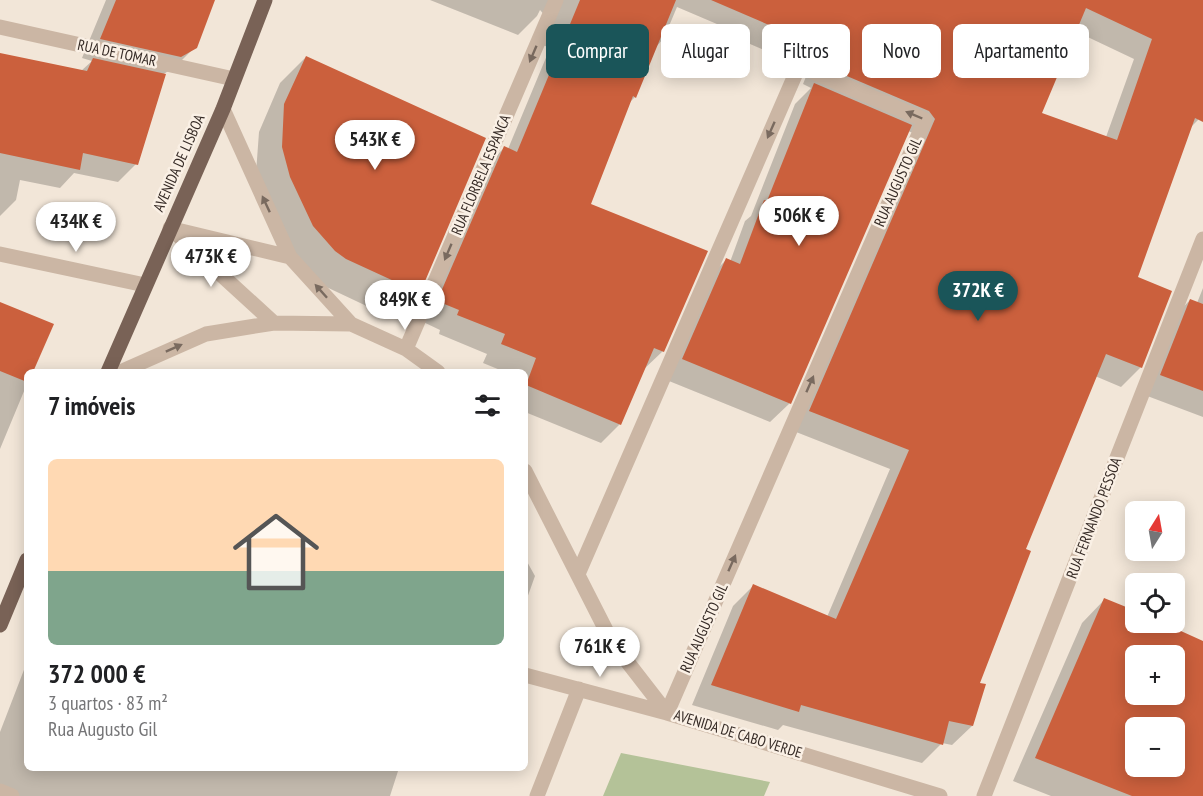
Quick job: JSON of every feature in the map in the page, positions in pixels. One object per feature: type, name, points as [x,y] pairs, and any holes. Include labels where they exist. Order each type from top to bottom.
[{"type":"main road","name":"AVENIDA DE LISBOA","points":[[109,369],[223,109],[265,0]]},
{"type":"main road","points":[[0,625],[5,605],[24,566]]},
{"type":"street","name":"RUA FLORBELA ESPANCA","points":[[406,349],[556,0]]},
{"type":"street","name":"RUA DE TOMAR","points":[[0,27],[234,79]]},
{"type":"street","name":"RUA AUGUSTO GIL","points":[[578,574],[800,66],[925,120],[666,713]]},
{"type":"street","points":[[223,109],[290,257],[351,324],[406,349],[434,369]]},
{"type":"street","points":[[170,228],[290,257]]},
{"type":"street","points":[[170,228],[274,323]]},
{"type":"street","name":"RUA FERNANDO PESSOA","points":[[984,796],[1203,239]]},
{"type":"street","points":[[0,254],[145,285]]},
{"type":"street","points":[[127,369],[206,334],[274,323],[351,324]]},
{"type":"street","name":"AVENIDA DE CABO VERDE","points":[[528,477],[612,642],[666,713],[940,796]]},
{"type":"street","points":[[528,676],[666,713]]},
{"type":"street","points":[[537,796],[579,689]]},
{"type":"street","points":[[0,791],[12,796]]},
{"type":"green space","points":[[621,753],[770,782],[764,796],[603,796]]},
{"type":"building","points":[[116,0],[215,0],[197,48],[181,57],[100,39]]},
{"type":"building","points":[[580,0],[676,0],[666,24],[661,24],[661,37],[649,66],[649,24],[570,24]]},
{"type":"building","points":[[711,0],[1203,0],[1203,122],[1195,118],[1138,277],[1172,291],[1142,368],[1106,354],[1026,549],[1031,551],[980,683],[986,684],[973,726],[949,721],[943,745],[801,705],[799,712],[711,685],[753,584],[836,619],[909,450],[809,411],[935,119],[929,111],[850,77],[850,24],[767,24]]},
{"type":"building","points":[[0,53],[87,71],[93,58],[166,74],[138,165],[83,153],[80,170],[0,153]]},
{"type":"building","points":[[306,56],[486,138],[420,293],[346,259],[335,251],[313,226],[290,177],[282,147],[284,104]]},
{"type":"building","points":[[548,78],[644,78],[636,98],[633,96],[591,204],[708,251],[664,352],[654,348],[621,425],[528,386],[536,358],[501,344],[505,334],[457,315],[459,310],[437,301],[504,146],[517,152]]},
{"type":"building","points":[[814,83],[912,125],[791,404],[682,359],[726,258],[740,264],[764,200],[767,201]]},
{"type":"building","points":[[1190,299],[1203,304],[1203,391],[1160,375]]},
{"type":"building","points":[[0,302],[54,324],[34,369],[24,369],[24,381],[0,371]]},
{"type":"building","points":[[1104,598],[1125,607],[1125,633],[1185,633],[1203,641],[1203,796],[1132,796],[1035,758]]}]
